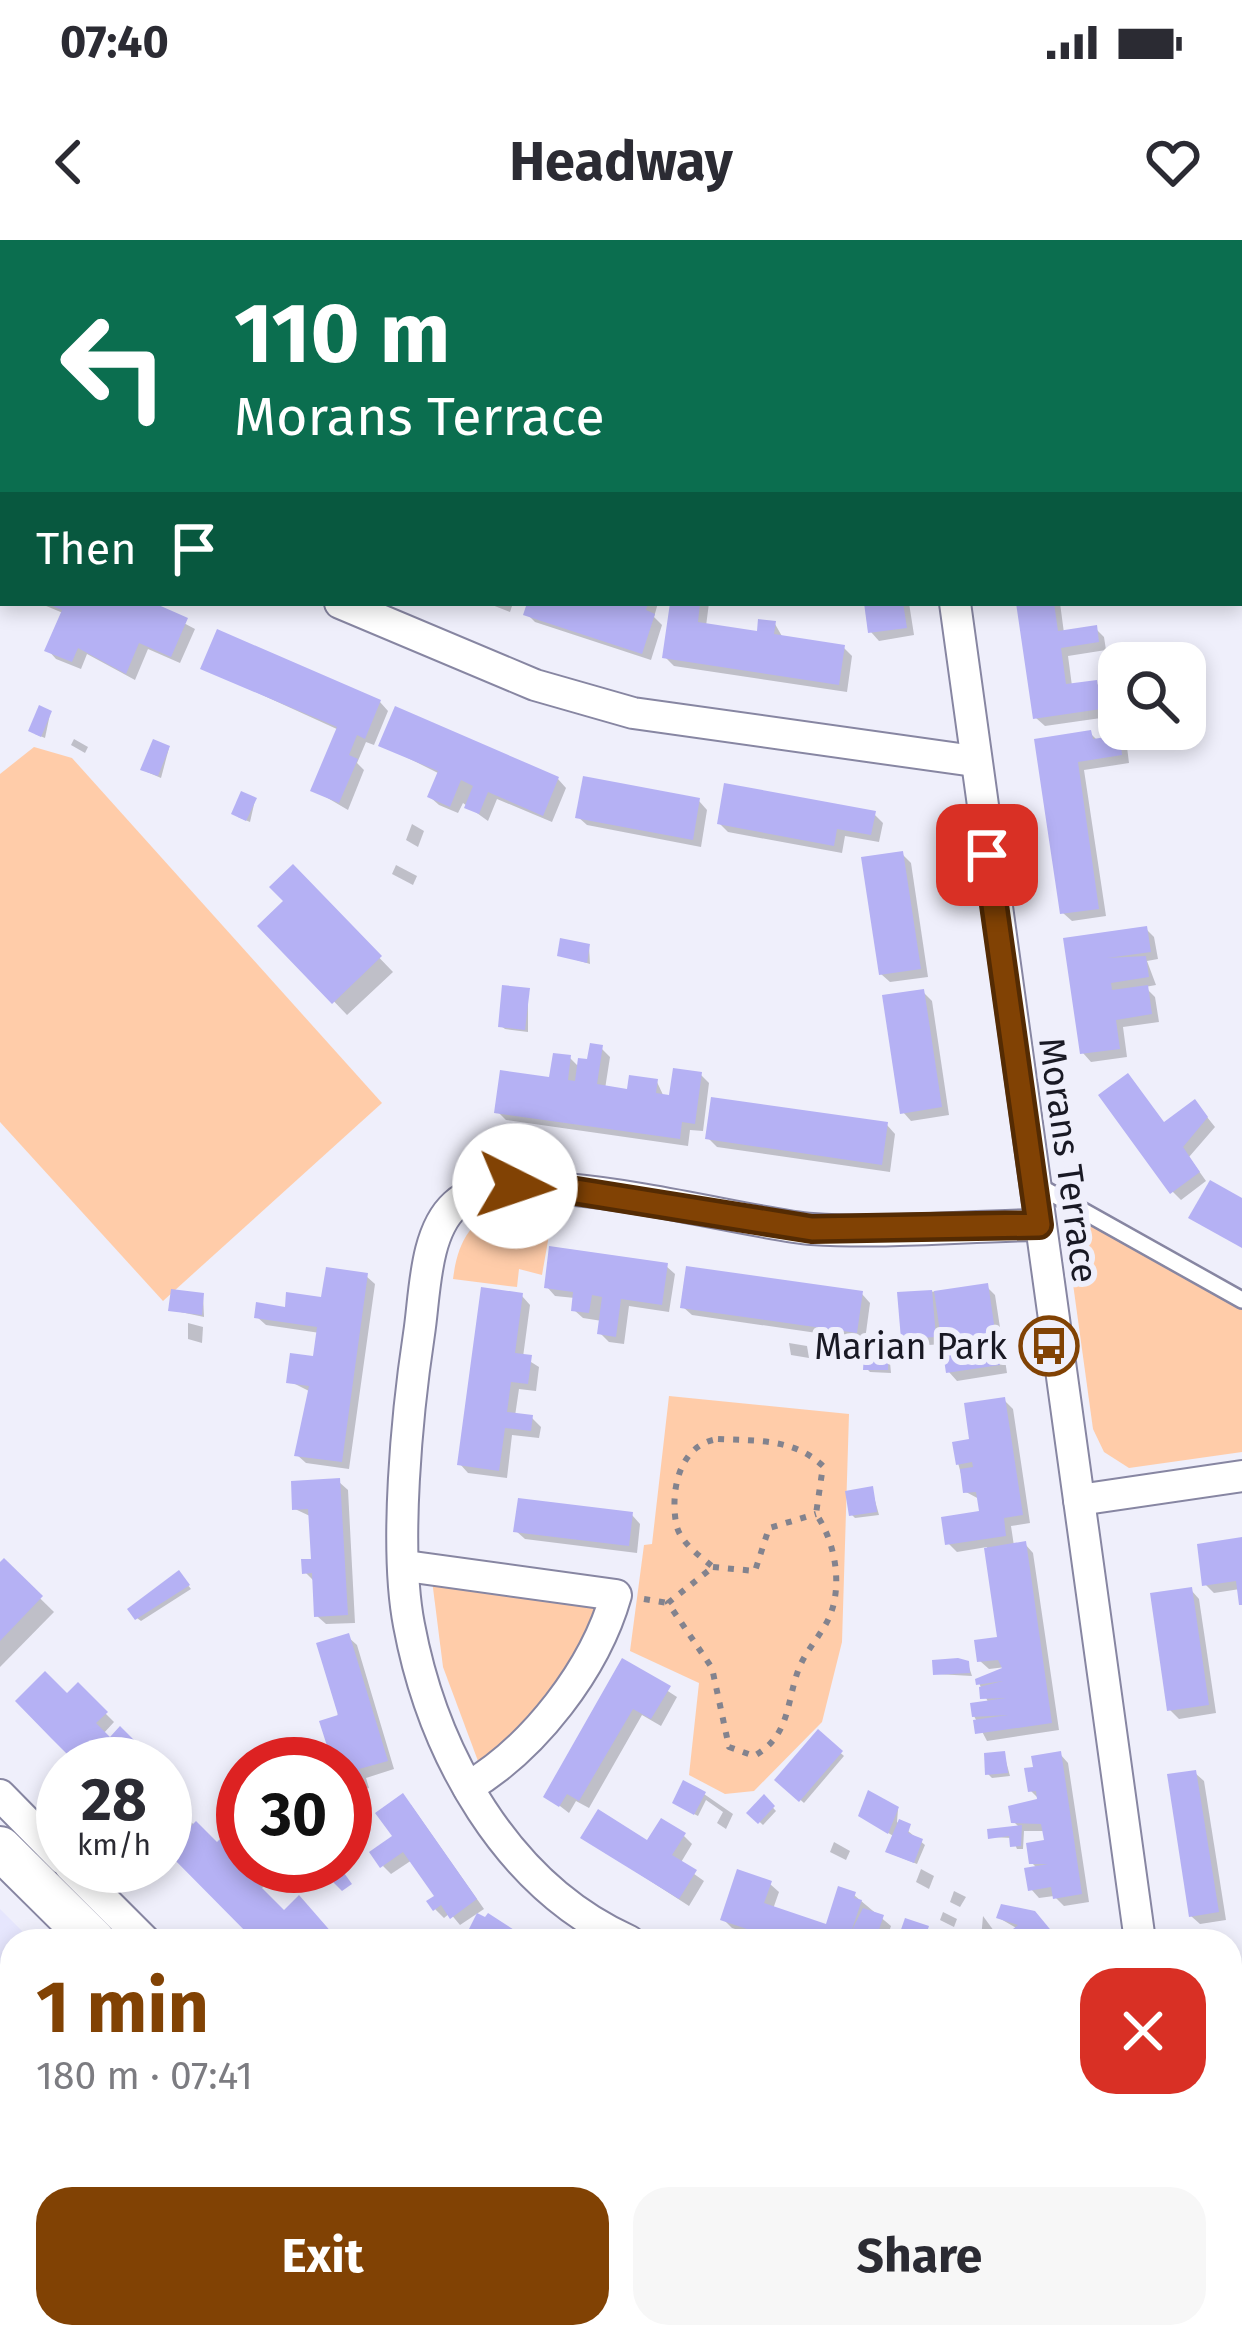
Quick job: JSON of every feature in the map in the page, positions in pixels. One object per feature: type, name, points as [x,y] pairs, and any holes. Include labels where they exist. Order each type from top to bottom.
[{"type":"street","points":[[347,606],[535,685],[634,713],[974,761]]},
{"type":"street","name":"Morans Terrace","points":[[955,606],[1138,1929]]},
{"type":"street","points":[[605,1929],[540,1881],[481,1816],[435,1718],[408,1622],[404,1492],[413,1376],[434,1240],[454,1205],[490,1187],[539,1185],[812,1229],[1039,1225]]},
{"type":"street","points":[[1079,1500],[1242,1476]]},
{"type":"street","points":[[406,1566],[616,1595],[604,1638],[581,1671],[502,1767],[468,1787]]},
{"type":"street","points":[[0,1795],[36,1831]]},
{"type":"street","points":[[0,1848],[82,1929]]},
{"type":"street","points":[[97,1893],[133,1929]]},
{"type":"lane","points":[[1033,1183],[1242,1300]]},
{"type":"path","points":[[713,1568],[668,1603],[712,1668],[729,1747],[754,1756],[778,1736],[793,1705],[798,1669],[831,1615],[834,1539],[816,1514],[823,1466],[808,1451],[784,1443],[697,1442],[682,1465],[676,1525],[688,1546],[713,1568],[755,1571],[770,1528],[816,1514]]},
{"type":"shaded area","points":[[34,747],[72,758],[382,1103],[163,1301],[0,1122],[0,774]]},
{"type":"shaded area","points":[[506,1205],[553,1212],[542,1275],[519,1269],[517,1287],[453,1279],[468,1233]]},
{"type":"shaded area","points":[[1081,1218],[1242,1308],[1242,1452],[1129,1468],[1104,1452],[1093,1429],[1066,1233],[1068,1224]]},
{"type":"shaded area","points":[[669,1396],[849,1414],[842,1642],[822,1722],[754,1791],[725,1794],[689,1775],[699,1683],[630,1651],[644,1545],[652,1544]]},
{"type":"shaded area","points":[[432,1580],[586,1597],[602,1613],[590,1645],[498,1759],[478,1761],[443,1667]]},
{"type":"shaded area","points":[[0,1909],[20,1929],[0,1929]]},
{"type":"building","points":[[52,606],[161,606],[188,618],[171,657],[139,643],[126,674],[78,648],[72,662],[44,651],[62,610]]},
{"type":"building","points":[[526,606],[647,606],[646,610],[655,614],[642,654],[523,615]]},
{"type":"building","points":[[670,606],[700,606],[698,622],[757,631],[758,619],[776,621],[774,634],[845,645],[839,685],[662,658]]},
{"type":"building","points":[[864,606],[903,606],[907,628],[868,633]]},
{"type":"building","points":[[1016,606],[1054,606],[1058,631],[1097,625],[1099,642],[1061,648],[1066,684],[1097,680],[1098,709],[1033,719]]},
{"type":"building","points":[[217,629],[381,700],[365,739],[357,735],[349,755],[358,759],[339,803],[310,791],[337,727],[200,669]]},
{"type":"building","points":[[39,705],[52,711],[41,737],[28,731]]},
{"type":"building","points":[[395,706],[559,777],[543,816],[488,792],[479,814],[464,808],[473,786],[461,780],[450,807],[427,797],[438,771],[378,746]]},
{"type":"building","points":[[1091,730],[1093,739],[1098,738],[1098,750],[1122,750],[1122,755],[1078,762],[1099,909],[1060,914],[1034,739]]},
{"type":"building","points":[[153,739],[170,746],[158,776],[140,770]]},
{"type":"building","points":[[583,776],[700,798],[693,840],[575,818]]},
{"type":"building","points":[[724,783],[876,811],[871,835],[837,829],[834,846],[717,824]]},
{"type":"building","points":[[241,791],[257,798],[246,821],[231,814]]},
{"type":"building","points":[[903,851],[921,969],[879,975],[861,857]]},
{"type":"building","points":[[293,864],[382,956],[332,1004],[257,926],[283,901],[269,887]]},
{"type":"building","points":[[1147,926],[1151,952],[1107,958],[1146,956],[1149,977],[1111,983],[1112,990],[1148,985],[1152,1014],[1116,1020],[1120,1049],[1080,1054],[1063,938]]},
{"type":"building","points":[[560,938],[590,944],[587,963],[557,956]]},
{"type":"building","points":[[502,985],[530,988],[525,1030],[498,1027]]},
{"type":"building","points":[[924,989],[942,1107],[900,1114],[882,995]]},
{"type":"building","points":[[590,1043],[603,1045],[597,1084],[627,1089],[629,1075],[658,1079],[656,1093],[669,1095],[673,1068],[702,1072],[695,1124],[682,1122],[680,1139],[494,1113],[500,1070],[549,1077],[553,1053],[571,1055],[568,1080],[575,1081],[578,1058],[587,1059]]},
{"type":"building","points":[[1128,1073],[1164,1122],[1195,1099],[1208,1117],[1183,1147],[1200,1172],[1170,1194],[1098,1095]]},
{"type":"building","points":[[711,1097],[888,1122],[882,1165],[705,1139]]},
{"type":"building","points":[[1210,1180],[1242,1198],[1242,1248],[1188,1218]]},
{"type":"building","points":[[549,1246],[668,1263],[662,1305],[621,1299],[616,1337],[597,1334],[602,1297],[592,1295],[589,1313],[571,1311],[573,1292],[544,1288]]},
{"type":"building","points":[[686,1266],[863,1291],[857,1333],[680,1308]]},
{"type":"building","points":[[326,1267],[368,1273],[342,1462],[294,1456],[309,1386],[286,1383],[290,1353],[313,1356],[317,1327],[254,1318],[256,1302],[285,1307],[286,1292],[321,1297]]},
{"type":"building","points":[[988,1283],[1000,1365],[946,1373],[934,1291]]},
{"type":"building","points":[[481,1287],[523,1293],[515,1353],[532,1355],[528,1384],[511,1382],[507,1412],[533,1415],[531,1431],[505,1428],[499,1471],[457,1465]]},
{"type":"building","points":[[171,1289],[204,1293],[202,1315],[168,1311]]},
{"type":"building","points":[[932,1290],[936,1337],[901,1339],[897,1292]]},
{"type":"building","points":[[865,1338],[889,1339],[888,1370],[863,1370]]},
{"type":"building","points":[[1005,1397],[1023,1515],[1004,1518],[1006,1536],[945,1545],[941,1517],[979,1511],[976,1492],[963,1493],[960,1469],[973,1467],[972,1462],[956,1465],[952,1442],[969,1439],[964,1403]]},
{"type":"building","points":[[340,1478],[348,1615],[314,1617],[312,1573],[302,1574],[301,1559],[311,1559],[308,1509],[292,1510],[291,1481]]},
{"type":"building","points":[[873,1486],[877,1512],[849,1516],[845,1491]]},
{"type":"building","points":[[518,1498],[633,1512],[629,1546],[513,1532]]},
{"type":"building","points":[[1242,1537],[1239,1605],[1236,1581],[1202,1586],[1197,1544]]},
{"type":"building","points":[[1026,1541],[1052,1723],[975,1734],[973,1720],[1008,1715],[972,1717],[970,1703],[1006,1698],[980,1699],[979,1687],[1003,1681],[976,1685],[975,1679],[1002,1668],[998,1660],[977,1662],[974,1640],[997,1637],[984,1548]]},
{"type":"building","points":[[4,1558],[43,1596],[0,1641],[0,1562]]},
{"type":"building","points":[[179,1570],[190,1585],[135,1620],[127,1609]]},
{"type":"building","points":[[1192,1587],[1209,1705],[1167,1711],[1150,1593]]},
{"type":"building","points":[[349,1633],[388,1761],[372,1765],[372,1737],[324,1737],[319,1721],[338,1715],[316,1643]]},
{"type":"building","points":[[622,1658],[671,1686],[651,1719],[633,1709],[579,1801],[567,1794],[559,1807],[543,1797]]},
{"type":"building","points":[[932,1660],[969,1661],[970,1673],[933,1675]]},
{"type":"building","points":[[45,1671],[67,1693],[78,1682],[108,1712],[96,1723],[110,1737],[50,1737],[15,1701]]},
{"type":"building","points":[[120,1726],[131,1737],[110,1737]]},
{"type":"building","points":[[818,1729],[843,1751],[799,1802],[774,1780]]},
{"type":"building","points":[[1005,1751],[1008,1773],[985,1775],[984,1753]]},
{"type":"building","points":[[1061,1751],[1082,1894],[1053,1899],[1051,1887],[1028,1891],[1024,1868],[1048,1864],[1029,1864],[1026,1843],[1044,1840],[1041,1824],[1011,1823],[1008,1806],[1037,1799],[1036,1791],[1028,1792],[1024,1768],[1033,1767],[1031,1756]]},
{"type":"building","points":[[1196,1770],[1219,1912],[1189,1917],[1167,1774]]},
{"type":"building","points":[[683,1780],[706,1792],[694,1815],[672,1803]]},
{"type":"building","points":[[868,1790],[899,1807],[888,1834],[858,1816]]},
{"type":"building","points":[[403,1793],[477,1899],[450,1919],[441,1905],[433,1911],[426,1901],[434,1896],[403,1852],[380,1868],[372,1850],[392,1836],[375,1813]]},
{"type":"building","points":[[764,1794],[775,1806],[758,1824],[746,1813]]},
{"type":"building","points":[[598,1809],[647,1840],[661,1818],[686,1833],[672,1855],[697,1870],[679,1899],[580,1838]]},
{"type":"building","points":[[899,1819],[911,1824],[908,1833],[923,1839],[914,1863],[885,1852]]},
{"type":"building","points":[[196,1821],[216,1841],[216,1893],[267,1893],[284,1910],[299,1895],[329,1929],[243,1929],[192,1877],[192,1825]]},
{"type":"building","points":[[1022,1825],[1021,1846],[1010,1847],[1009,1836],[988,1839],[987,1829]]},
{"type":"building","points":[[737,1869],[772,1881],[764,1903],[826,1924],[838,1886],[856,1892],[854,1898],[862,1900],[852,1929],[747,1929],[720,1920]]},
{"type":"building","points":[[1001,1904],[1035,1911],[1050,1929],[1013,1929],[1018,1925],[996,1918]]},
{"type":"building","points":[[863,1908],[884,1915],[879,1929],[852,1929]]},
{"type":"building","points":[[477,1913],[485,1917],[488,1913],[513,1929],[469,1929]]},
{"type":"building","points":[[905,1918],[929,1926],[928,1929],[901,1929]]},
{"type":"place","name":"Marian Park","points":[[1049,1346]]},
{"type":"route","points":[[515,1186],[539,1185],[812,1229],[1039,1225],[987,855]]}]
